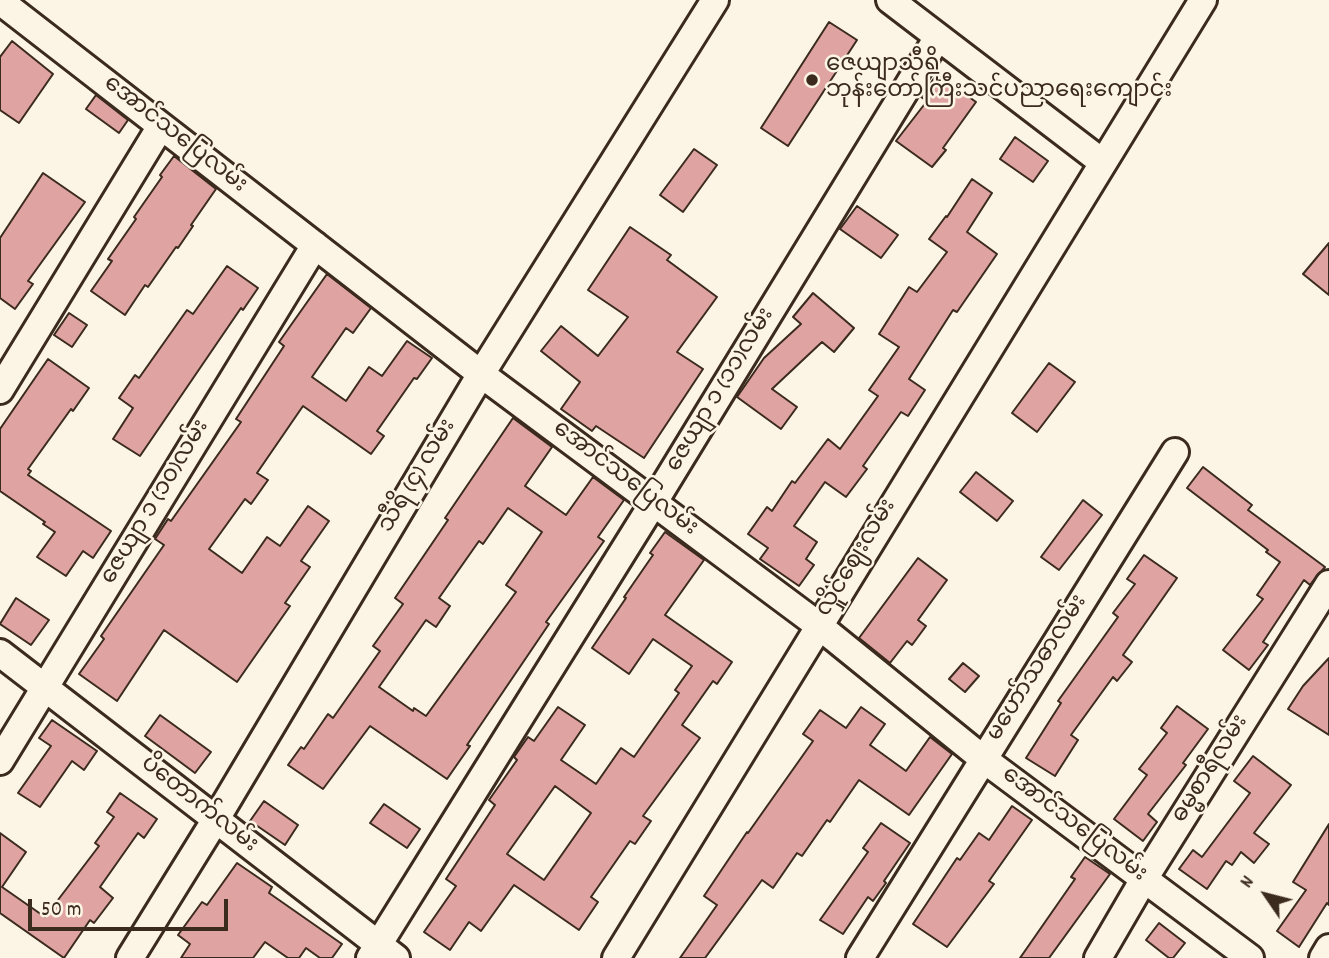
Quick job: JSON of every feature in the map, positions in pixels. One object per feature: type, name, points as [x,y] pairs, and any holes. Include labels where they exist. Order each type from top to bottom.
[{"type":"street","name":"သီရိ (၄) လမ်း","points":[[130,958],[216,819],[481,374],[715,0]]},
{"type":"street","points":[[890,0],[1102,162]]},
{"type":"street","name":"လှိုင်ဈေးလမ်း","points":[[616,958],[1203,0]]},
{"type":"street","name":"အောင်သပြေလမ်း","points":[[2,6],[481,374],[818,625],[982,758],[1250,958]]},
{"type":"street","name":"ဇေယျာ ၁ (၁၁)လမ်း","points":[[382,954],[938,37]]},
{"type":"street","points":[[0,390],[161,126]]},
{"type":"street","name":"ဇေယျာ ၁ (၁၀)လမ်း","points":[[0,761],[315,245]]},
{"type":"street","name":"မဟော်သဓာလမ်း","points":[[860,958],[982,758],[1175,452]]},
{"type":"street","name":"ဓမ္မစာရီလမ်း","points":[[1098,958],[1144,879],[1329,584]]},
{"type":"street","name":"ပိတောက်လမ်း","points":[[0,653],[216,819],[382,954]]},
{"type":"street","points":[[1323,958],[1329,948]]},
{"type":"building","points":[[829,22],[857,40],[788,146],[761,128]]},
{"type":"building","points":[[12,41],[53,74],[19,123],[0,110],[0,57]]},
{"type":"building","points":[[937,74],[976,102],[932,167],[896,141],[927,101],[921,97]]},
{"type":"building","points":[[96,95],[128,120],[119,133],[86,109]]},
{"type":"building","points":[[1015,137],[1048,161],[1033,182],[1000,159]]},
{"type":"building","points":[[694,149],[717,165],[683,212],[660,195]]},
{"type":"building","points":[[174,156],[216,189],[178,248],[176,247],[148,287],[145,285],[125,315],[91,291],[112,261],[108,259]]},
{"type":"building","points":[[43,173],[85,202],[28,281],[33,284],[15,309],[0,298],[0,238]]},
{"type":"building","points":[[972,179],[992,193],[967,232],[997,254],[957,312],[953,310],[909,379],[925,390],[908,416],[901,412],[863,466],[867,469],[846,497],[825,482],[794,526],[817,542],[806,559],[814,565],[799,586],[760,559],[768,548],[748,534],[767,507],[772,511],[792,481],[795,483],[828,439],[840,449],[878,396],[869,390],[899,347],[879,334],[909,287],[917,292],[947,252],[929,239]]},
{"type":"building","points":[[857,206],[898,235],[881,258],[840,229]]},
{"type":"building","points":[[630,227],[671,255],[667,260],[717,297],[677,352],[703,369],[644,458],[596,426],[592,431],[561,409],[580,382],[541,351],[561,326],[598,356],[628,317],[588,290]]},
{"type":"building","points":[[1329,243],[1329,295],[1303,274]]},
{"type":"building","points":[[227,266],[258,288],[243,310],[241,308],[140,456],[113,439],[133,408],[119,398],[135,375],[139,378],[187,310],[193,314]]},
{"type":"building","points":[[327,274],[371,308],[353,333],[346,328],[312,377],[346,401],[369,367],[382,376],[407,341],[432,358],[417,379],[414,378],[377,431],[384,436],[371,454],[303,406],[257,473],[268,480],[251,504],[245,499],[209,549],[242,573],[267,537],[280,546],[308,506],[329,521],[301,561],[310,567],[285,603],[290,606],[237,682],[164,630],[117,701],[79,674],[104,639],[101,636],[164,545],[155,539],[168,519],[171,521],[241,422],[236,419],[284,346],[279,342]]},
{"type":"building","points":[[813,293],[854,328],[834,352],[822,342],[772,389],[797,407],[781,429],[737,397],[764,358],[801,324],[793,317]]},
{"type":"building","points":[[69,313],[87,325],[72,347],[54,335]]},
{"type":"building","points":[[48,359],[89,388],[28,469],[31,471],[28,475],[111,531],[93,558],[83,551],[66,576],[37,557],[55,532],[0,491],[0,429]]},
{"type":"building","points":[[1049,363],[1075,382],[1037,432],[1012,413]]},
{"type":"building","points":[[513,418],[552,447],[525,486],[566,515],[593,477],[624,500],[598,537],[604,541],[546,622],[549,624],[447,779],[370,726],[323,789],[288,765],[301,747],[304,749],[328,714],[333,718],[380,651],[373,646],[403,604],[395,598],[448,520],[445,518]],"holes":[[[508,508],[542,532],[506,585],[516,592],[426,716],[414,708],[413,711],[379,687],[426,620],[436,627],[450,606],[439,598],[479,541],[483,544]]]},
{"type":"building","points":[[1203,467],[1252,505],[1248,510],[1325,567],[1310,585],[1304,580],[1263,642],[1268,645],[1249,670],[1223,650],[1263,599],[1257,595],[1280,562],[1187,488]]},
{"type":"building","points":[[976,472],[1013,501],[997,521],[960,492]]},
{"type":"building","points":[[1083,500],[1102,515],[1059,570],[1041,557]]},
{"type":"building","points":[[665,532],[704,560],[665,615],[732,662],[717,684],[713,681],[682,725],[700,738],[643,816],[651,821],[635,844],[630,841],[591,897],[598,902],[579,930],[514,885],[481,931],[469,922],[450,950],[424,932],[456,886],[446,879],[495,805],[489,800],[517,760],[514,757],[528,737],[534,741],[558,707],[585,725],[561,760],[596,784],[621,748],[634,757],[679,693],[675,690],[692,666],[653,639],[629,674],[592,648],[653,555],[650,553]],"holes":[[[555,786],[591,813],[544,880],[507,854]]]},
{"type":"building","points":[[1144,555],[1177,578],[1123,655],[1132,662],[1117,681],[1113,677],[1071,735],[1078,740],[1055,776],[1026,758],[1061,703],[1058,701],[1118,617],[1113,613],[1135,584],[1127,579]]},
{"type":"building","points":[[918,558],[947,580],[918,620],[926,626],[912,645],[907,641],[890,663],[859,638]]},
{"type":"building","points":[[16,598],[49,620],[31,645],[0,624]]},
{"type":"building","points":[[1329,658],[1329,735],[1288,709],[1303,686]]},
{"type":"building","points":[[963,663],[979,676],[965,692],[949,679]]},
{"type":"building","points":[[1177,706],[1208,729],[1183,763],[1186,765],[1148,814],[1157,822],[1143,841],[1114,819],[1147,775],[1139,769],[1167,733],[1161,728]]},
{"type":"building","points":[[861,707],[885,724],[870,745],[906,771],[930,737],[952,754],[909,815],[859,780],[830,822],[827,820],[802,856],[797,853],[773,888],[762,880],[705,958],[680,958],[717,905],[704,896],[813,741],[803,734],[820,710],[846,728]]},
{"type":"building","points":[[160,715],[211,752],[195,773],[145,736]]},
{"type":"building","points":[[52,720],[97,751],[84,770],[72,761],[40,807],[18,793],[51,746],[39,738]]},
{"type":"building","points":[[1253,756],[1291,785],[1254,833],[1269,844],[1254,863],[1241,852],[1232,865],[1226,861],[1207,889],[1179,869],[1193,850],[1202,857],[1250,793],[1234,781]]},
{"type":"building","points":[[120,793],[157,819],[144,838],[138,833],[100,887],[113,898],[94,923],[90,920],[64,958],[0,913],[0,833],[26,852],[2,887],[45,917],[99,846],[95,843],[114,817],[107,812]]},
{"type":"building","points":[[264,801],[298,825],[285,845],[250,821]]},
{"type":"building","points":[[384,804],[420,829],[407,848],[370,823]]},
{"type":"building","points":[[1012,806],[1032,820],[989,881],[994,884],[947,947],[913,924],[957,858],[960,860],[979,833],[989,840]]},
{"type":"building","points":[[881,823],[910,843],[873,901],[868,897],[843,934],[820,920],[868,852],[863,848]]},
{"type":"building","points":[[1329,824],[1329,905],[1327,903],[1299,947],[1277,931],[1306,890],[1293,882]]},
{"type":"building","points":[[1085,857],[1110,874],[1049,958],[1020,958],[1075,879],[1071,877]]},
{"type":"building","points":[[237,863],[272,887],[269,893],[342,944],[332,958],[320,958],[306,948],[299,958],[288,958],[265,942],[253,958],[181,958],[190,944],[178,935],[202,902],[207,905]]},
{"type":"building","points":[[1159,923],[1185,943],[1173,958],[1169,958],[1146,940]]},
{"type":"place","name":"ဇေယျာသီရိ ဘုန်းတော်ကြီးသင်ပညာရေးကျောင်း","points":[[812,80]]}]
